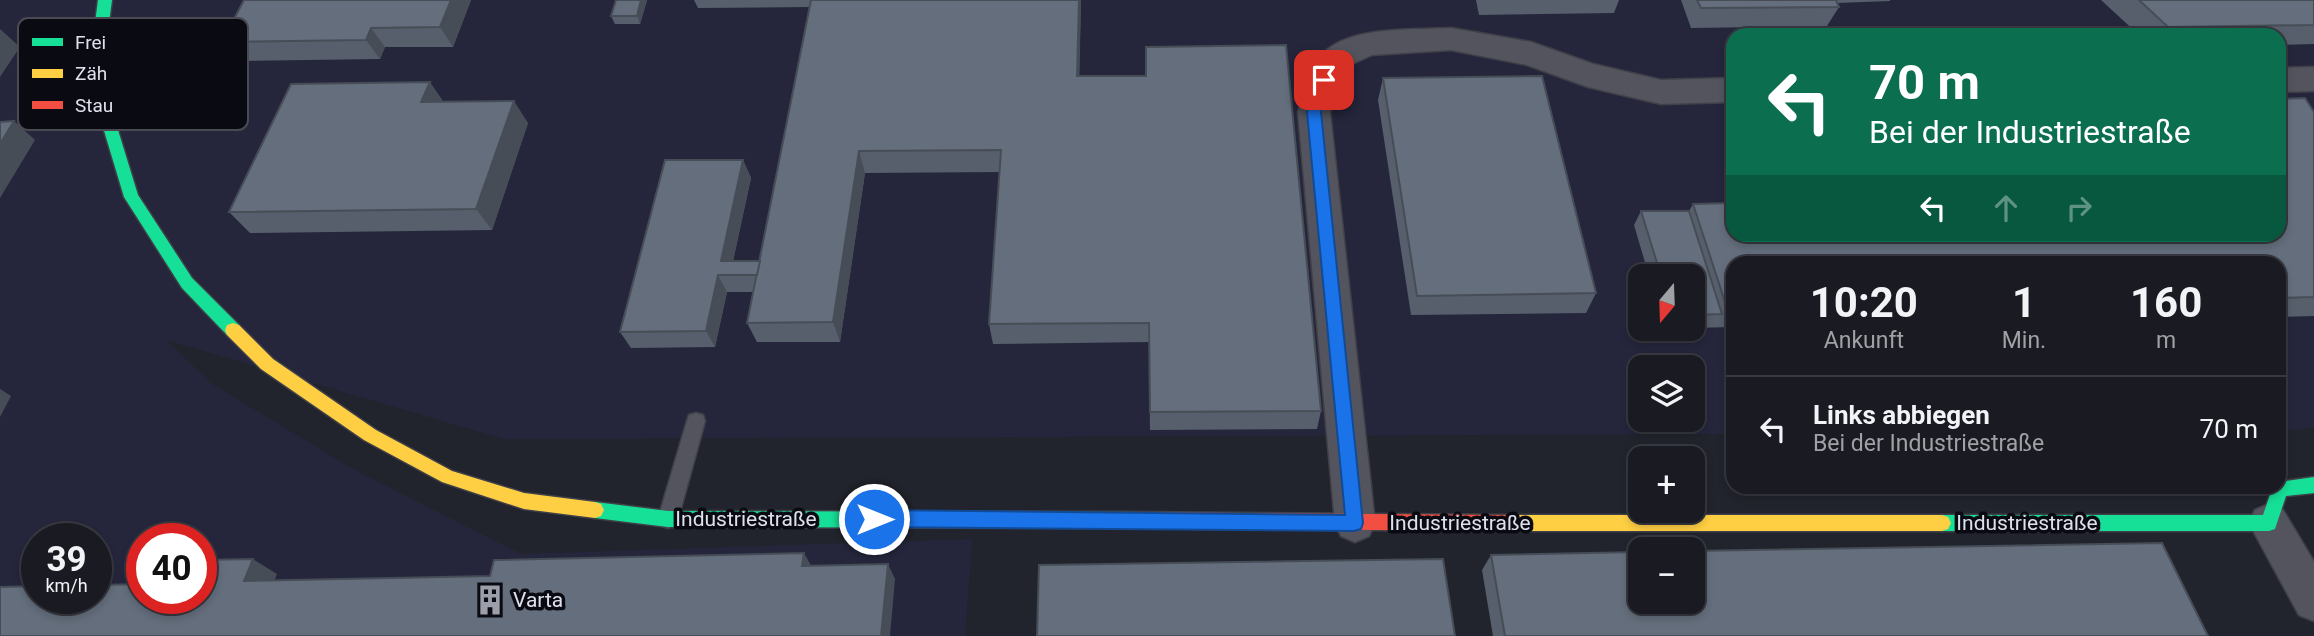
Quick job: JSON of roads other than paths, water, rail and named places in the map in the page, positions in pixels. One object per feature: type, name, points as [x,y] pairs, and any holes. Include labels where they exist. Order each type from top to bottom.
[{"type":"street","name":"Industriestraße","points":[[103,18],[105,0]]},
{"type":"street","points":[[1354,523],[1314,112],[1324,80],[1339,57],[1368,44],[1451,39],[1531,54],[1588,75],[1661,92],[1726,90]]},
{"type":"street","points":[[2286,80],[2314,79]]},
{"type":"street","name":"Industriestraße","points":[[111,130],[131,197],[187,283],[267,364],[370,435],[448,477],[524,501],[668,519],[976,518],[1354,523],[2275,499],[2314,485]]},
{"type":"street","points":[[2275,499],[2314,601]]},
{"type":"lane","points":[[668,519],[696,421]]},
{"type":"place","name":"Varta","points":[[490,600]]}]
